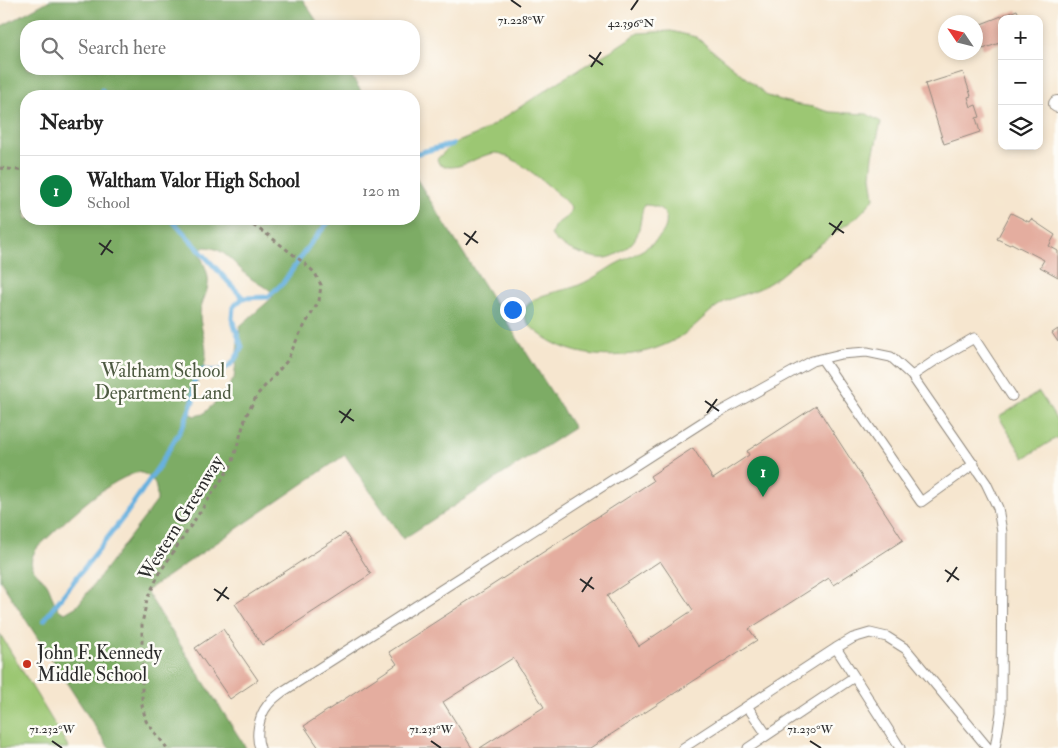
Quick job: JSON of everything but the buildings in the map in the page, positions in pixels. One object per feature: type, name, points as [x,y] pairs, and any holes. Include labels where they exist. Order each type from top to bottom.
[{"type":"lane","points":[[912,376],[974,338],[1012,396]]},
{"type":"lane","points":[[260,748],[257,741],[260,722],[267,706],[282,692],[709,418],[812,361],[841,354],[868,352],[891,357],[912,376],[974,464],[998,508],[1002,532],[1001,712],[995,748]]},
{"type":"lane","points":[[822,359],[921,502],[974,464]]},
{"type":"lane","points":[[683,748],[836,648],[853,638],[870,633],[887,637],[906,649],[988,748]]},
{"type":"lane","points":[[836,648],[900,748]]},
{"type":"lane","points":[[748,748],[854,676]]},
{"type":"lane","points":[[747,706],[767,735]]},
{"type":"path","points":[[0,168],[20,170]]},
{"type":"path","name":"Western Greenway","points":[[168,748],[146,721],[142,705],[142,624],[147,599],[160,572],[232,464],[246,416],[258,395],[287,361],[299,335],[319,301],[322,285],[315,273],[304,263],[252,225]]},
{"type":"green space","name":"Waltham School Department Land","points":[[50,0],[303,0],[316,20],[20,20],[20,75],[351,75],[360,90],[20,90],[20,225],[420,225],[420,184],[574,428],[403,539],[345,455],[146,591],[246,748],[109,748],[0,580],[0,27]],"holes":[[[204,247],[212,248],[225,254],[253,280],[273,293],[272,298],[240,326],[234,379],[217,401],[203,414],[195,416],[190,414],[190,408],[206,356],[200,315],[208,283],[207,271],[199,252]],[[138,472],[154,482],[157,501],[77,606],[65,613],[61,611],[56,605],[47,584],[33,569],[32,561],[37,548],[84,504],[110,485]]]},
{"type":"green space","points":[[671,31],[696,37],[768,96],[830,112],[867,114],[881,122],[873,156],[871,176],[874,198],[857,217],[773,281],[761,288],[724,302],[686,333],[673,341],[640,353],[622,355],[585,354],[568,349],[552,342],[531,327],[524,314],[526,307],[530,302],[542,296],[584,283],[648,247],[662,233],[666,226],[666,217],[663,211],[651,205],[644,205],[637,236],[630,245],[619,253],[606,258],[584,255],[567,248],[554,239],[551,234],[555,225],[569,215],[571,208],[548,185],[525,167],[497,153],[453,167],[439,164],[437,159],[453,144],[482,132],[569,75],[638,33]]},
{"type":"green space","points":[[1039,392],[1058,422],[1058,437],[1024,458],[999,417]]},
{"type":"green space","points":[[0,634],[69,748],[0,748]]},
{"type":"waterway","points":[[420,152],[453,144]]},
{"type":"waterway","points":[[176,225],[243,298]]},
{"type":"waterway","points":[[44,620],[126,514],[159,466],[184,424],[193,401],[194,382],[201,370],[222,370],[231,365],[238,355],[242,347],[232,319],[233,307],[243,298],[268,297],[283,283],[310,244],[326,225]]},
{"type":"place","name":"Waltham Valor High School","points":[[763,497]]},
{"type":"place","name":"John F. Kennedy Middle School","points":[[27,664]]}]
